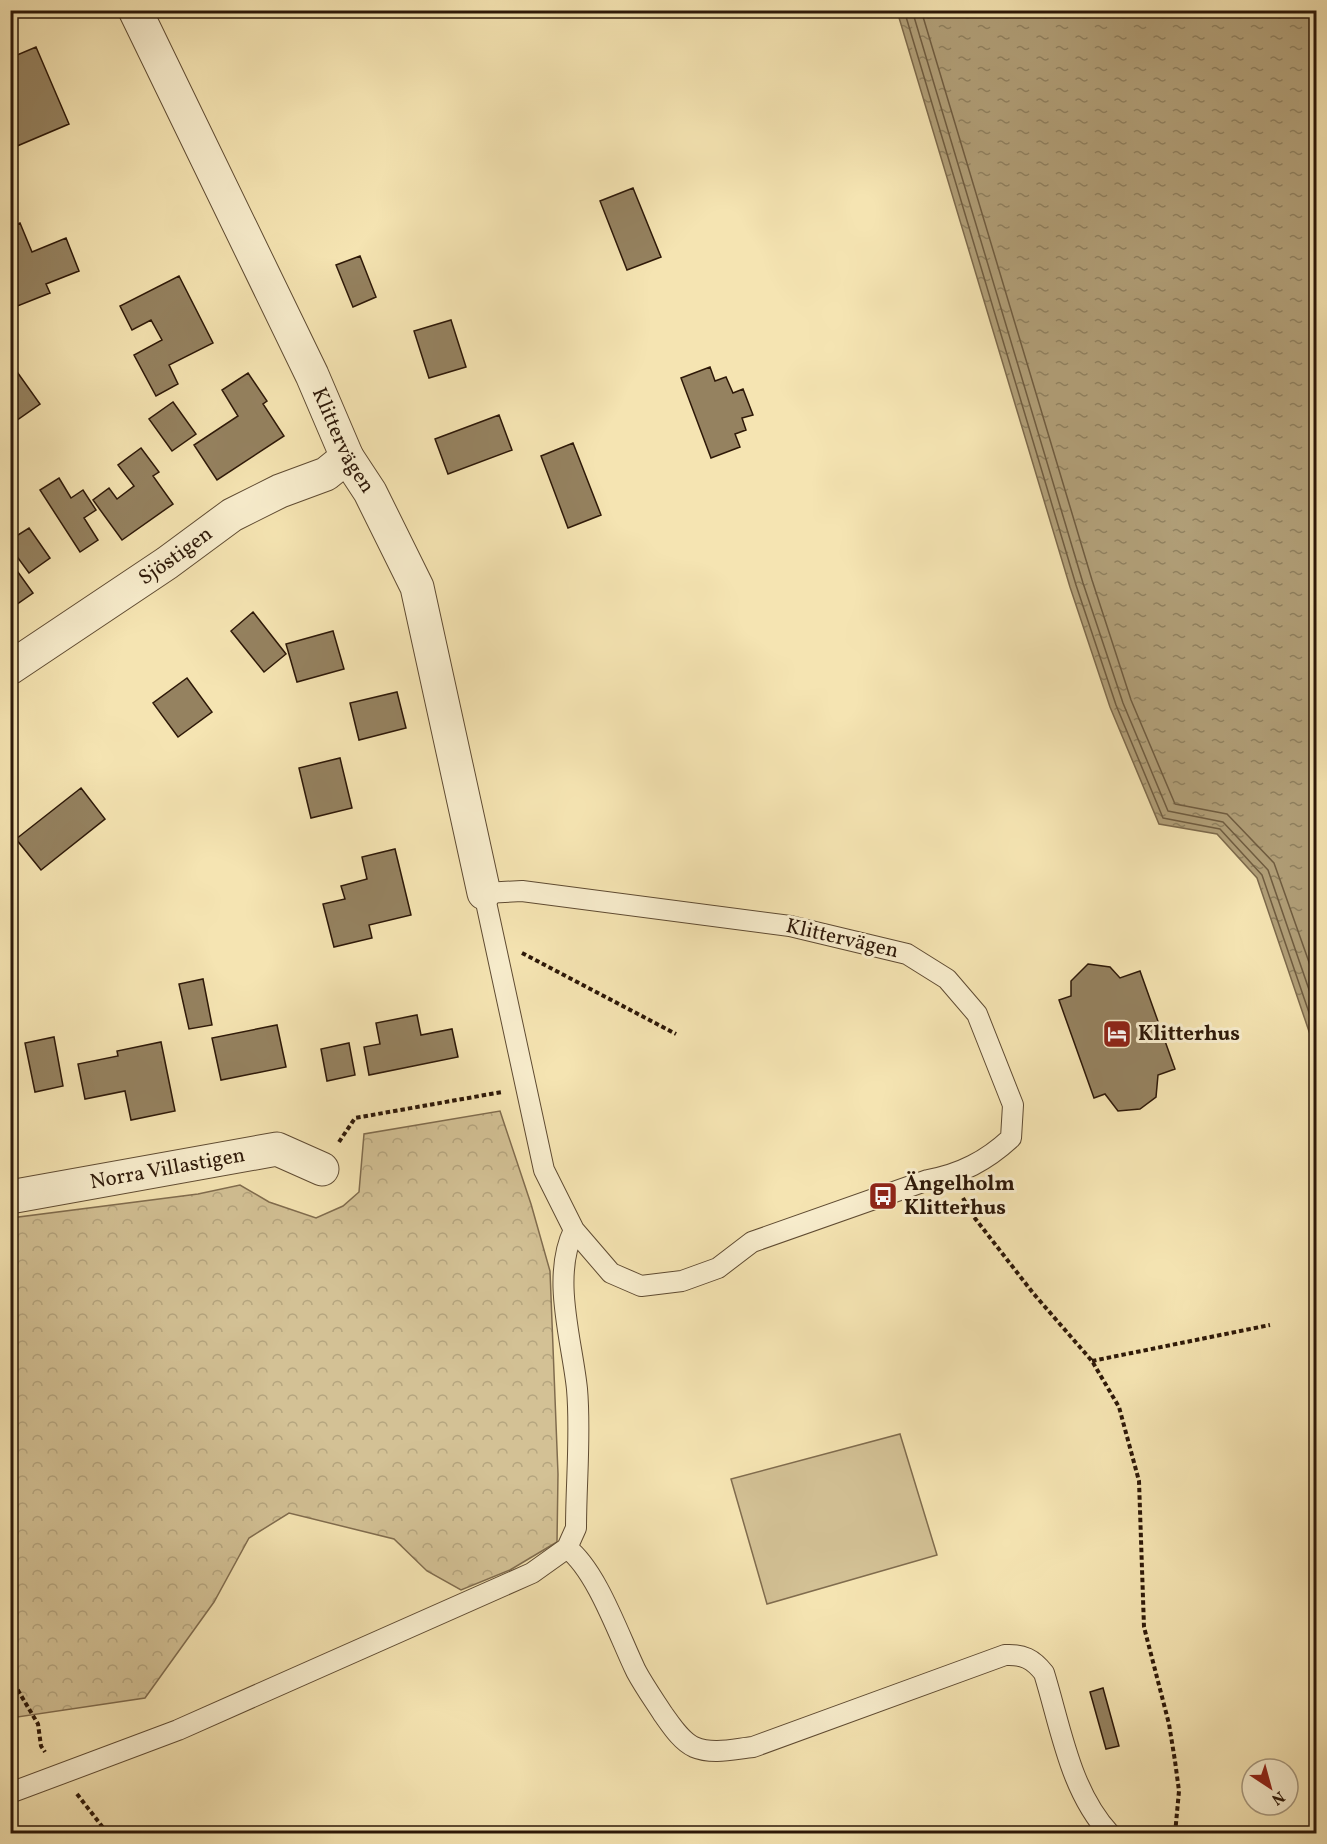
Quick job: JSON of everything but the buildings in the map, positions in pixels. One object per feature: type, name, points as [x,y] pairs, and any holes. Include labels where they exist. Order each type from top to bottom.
[{"type":"street","name":"Klittervägen","points":[[135,10],[306,364],[347,457],[370,492],[417,587],[484,894]]},
{"type":"street","name":"Sjöstigen","points":[[10,668],[167,563],[232,515],[280,490],[326,474],[347,457]]},
{"type":"street","name":"Norra Villastigen","points":[[10,1197],[277,1149],[322,1169]]},
{"type":"lane","name":"Klittervägen","points":[[522,891],[790,926],[907,954],[947,979],[977,1014],[1014,1105],[1011,1138],[988,1159],[952,1176],[928,1180],[752,1242],[718,1268],[682,1281],[641,1286],[611,1273],[574,1230],[544,1170],[493,938],[484,894],[522,891]]},
{"type":"lane","points":[[10,1793],[178,1730],[532,1573],[567,1548],[576,1528],[577,1391],[565,1310],[566,1247],[574,1230]]},
{"type":"lane","points":[[567,1548],[577,1556],[591,1578],[638,1674],[673,1729],[693,1747],[714,1752],[753,1747],[1005,1655],[1021,1654],[1036,1663],[1044,1673],[1077,1783],[1089,1809],[1110,1833]]},
{"type":"path","points":[[493,938],[676,1034]]},
{"type":"path","points":[[322,1169],[355,1118],[526,1089]]},
{"type":"path","points":[[952,1176],[980,1226],[1033,1293],[1092,1361],[1119,1407],[1139,1481],[1144,1627],[1169,1724],[1175,1761],[1179,1791],[1175,1833]]},
{"type":"path","points":[[1092,1361],[1270,1325]]},
{"type":"path","points":[[10,1677],[38,1724],[41,1746],[108,1833]]},
{"type":"green space","points":[[500,1111],[531,1204],[550,1271],[558,1474],[557,1542],[510,1570],[461,1590],[427,1571],[394,1539],[289,1513],[249,1538],[214,1602],[145,1698],[11,1718],[11,1218],[198,1194],[240,1185],[269,1202],[316,1218],[343,1206],[359,1192],[364,1134]]},
{"type":"green space","points":[[900,1434],[937,1555],[767,1604],[731,1479]]},
{"type":"water","points":[[897,11],[1316,11],[1316,1052],[1257,878],[1217,834],[1159,824],[1110,707],[1070,587]]},
{"type":"place","name":"Klitterhus","points":[[1117,1034]]},
{"type":"place","name":"Ängelholm Klitterhus","points":[[883,1196]]}]
